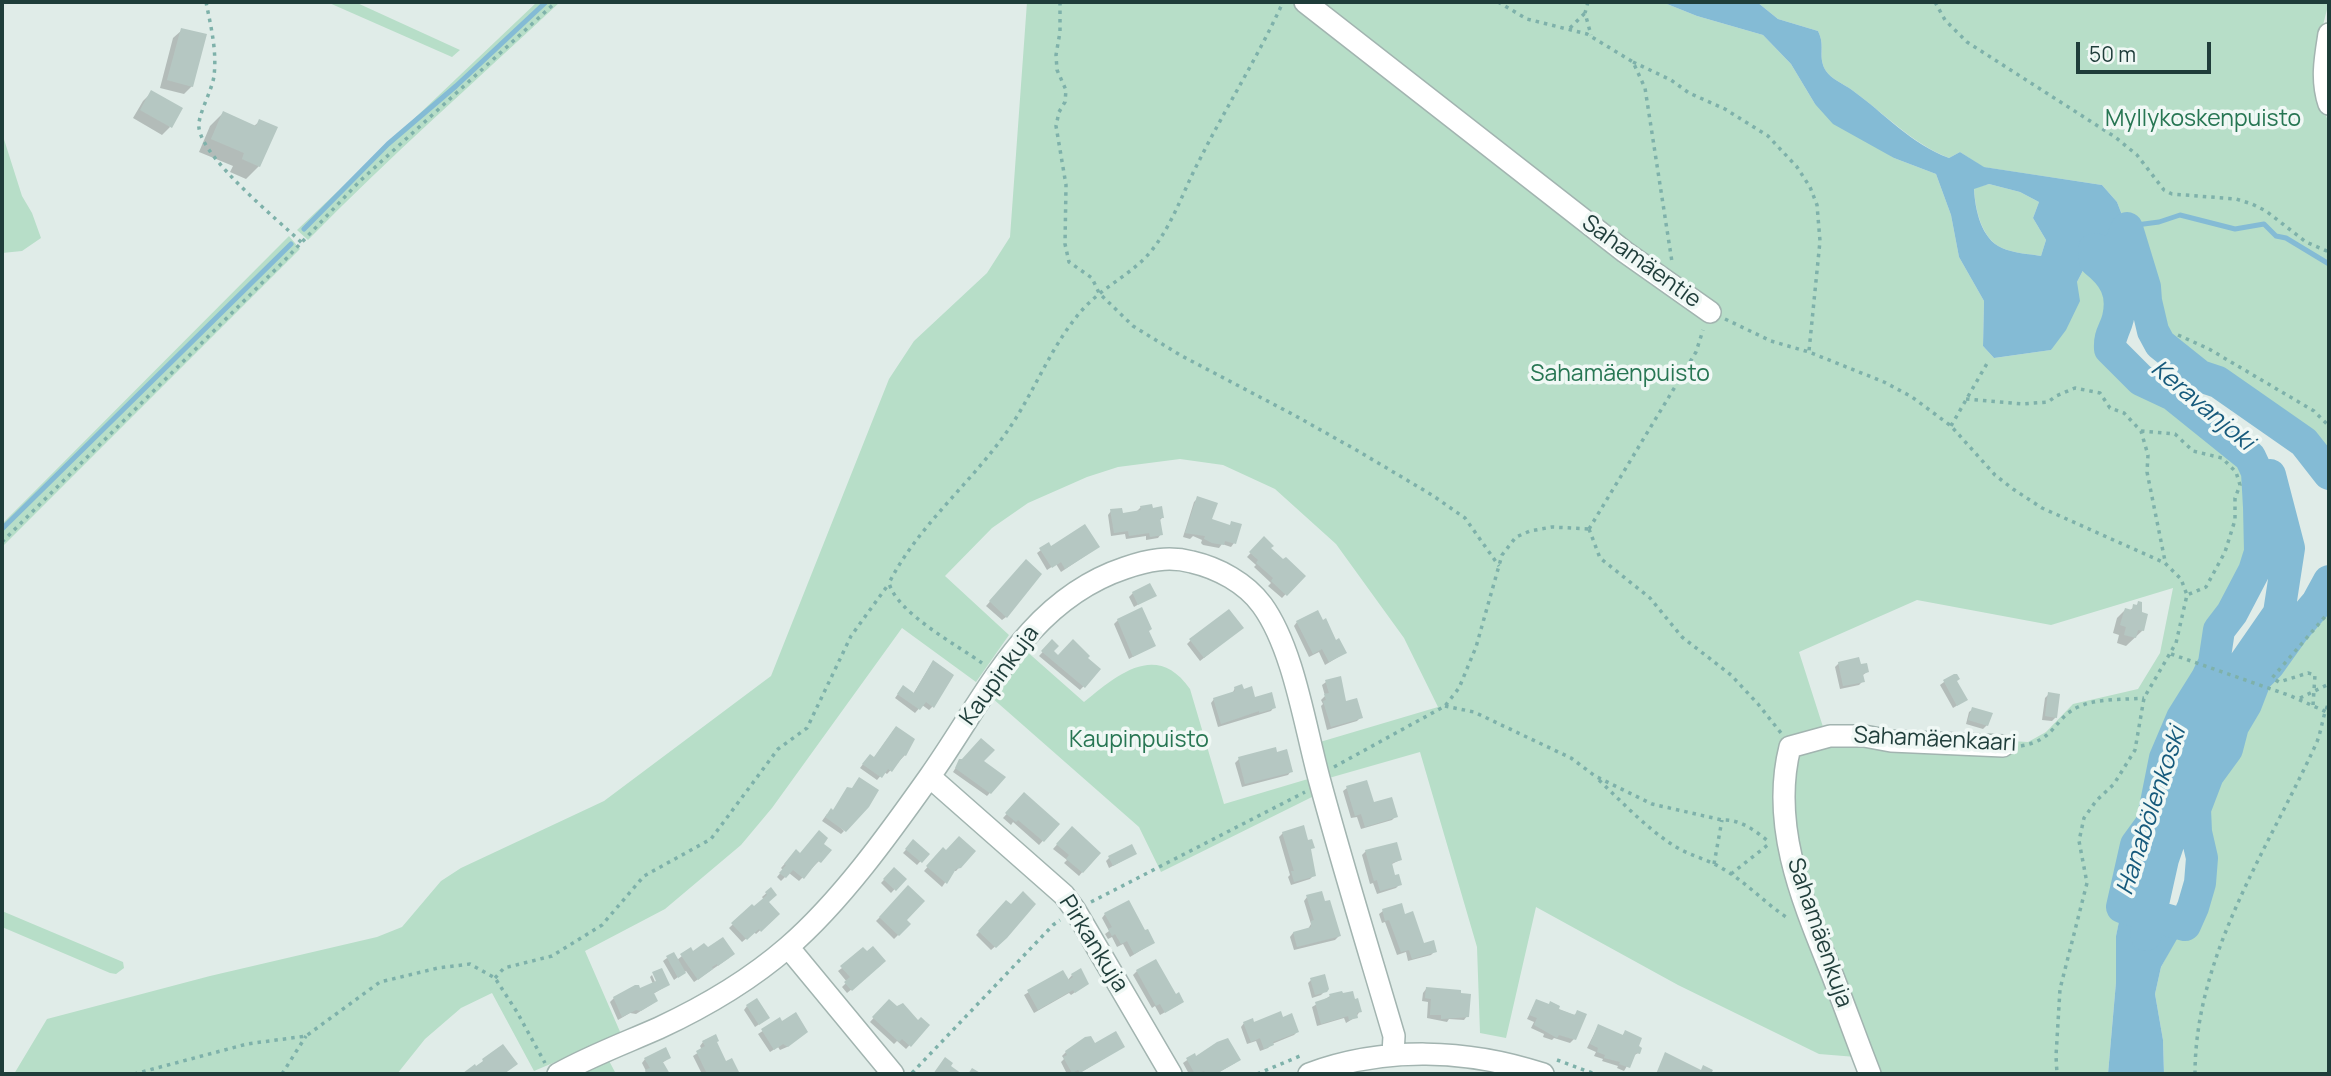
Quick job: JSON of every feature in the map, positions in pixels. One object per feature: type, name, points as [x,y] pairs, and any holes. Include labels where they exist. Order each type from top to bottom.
[{"type":"street","name":"Sahamäentie","points":[[1305,2],[1548,192],[1710,312]]},
{"type":"street","points":[[2329,34],[2323,70],[2329,104]]},
{"type":"street","name":"Kaupinkuja","points":[[551,1069],[662,1027],[730,990],[788,947],[844,890],[930,777],[995,676],[1036,625],[1070,594],[1112,572],[1144,561],[1176,557],[1207,565],[1234,579],[1260,603],[1282,639],[1320,784],[1394,1036],[1393,1054]]},
{"type":"street","name":"Sahamäenkaari","points":[[1790,747],[1830,736],[2003,746]]},
{"type":"street","name":"Sahamäenkuja","points":[[1790,747],[1783,794],[1790,859],[1816,935],[1870,1074]]},
{"type":"street","name":"Pirkankuja","points":[[930,777],[1064,895],[1171,1074]]},
{"type":"street","points":[[788,947],[892,1074]]},
{"type":"street","points":[[1309,1074],[1393,1054],[1445,1065],[1487,1059],[1544,1074]]},
{"type":"path","points":[[206,2],[215,50],[214,78],[198,125],[203,141],[231,175],[302,243]]},
{"type":"path","points":[[2,542],[302,243],[360,181],[556,2]]},
{"type":"path","points":[[1060,2],[1057,70],[1066,90],[1065,102],[1059,112],[1056,126],[1066,185],[1065,244],[1069,262],[1092,278],[1099,293],[1133,326],[1180,355],[1294,415],[1432,495],[1465,518],[1499,566]]},
{"type":"path","points":[[495,978],[504,968],[552,956],[602,925],[644,876],[711,839],[778,749],[807,728],[850,636],[889,583],[920,534],[1007,432],[1067,330],[1099,293],[1133,271],[1165,233],[1198,162],[1283,2]]},
{"type":"path","points":[[1498,2],[1527,19],[1570,28],[1592,37],[1633,62],[1671,80],[1689,93],[1725,109],[1768,136],[1797,167],[1810,187],[1816,205],[1820,241],[1809,352]]},
{"type":"path","points":[[1570,28],[1585,13],[1588,2]]},
{"type":"path","points":[[1935,2],[1945,20],[1967,41],[2115,137],[2137,155],[2164,190],[2172,194],[2236,199],[2252,204],[2266,211],[2306,242],[2329,252]]},
{"type":"path","points":[[1585,13],[1592,37]]},
{"type":"path","points":[[1633,62],[1645,88],[1656,145],[1676,289]]},
{"type":"path","points":[[1710,312],[1771,341],[1809,352],[1884,382],[1912,397],[1951,426],[1995,475],[2042,508],[2165,563],[2181,579],[2186,595],[2176,643],[2144,698],[2135,750],[2114,784],[2096,801],[2084,818],[2079,841],[2087,883],[2060,989],[2057,1074]]},
{"type":"path","name":"Sahamäentie","points":[[1589,529],[1696,352],[1710,312]]},
{"type":"path","points":[[2178,335],[2209,349],[2314,411],[2329,426]]},
{"type":"path","points":[[1951,426],[1989,360]]},
{"type":"path","points":[[1966,399],[2022,404],[2048,402],[2076,388],[2100,393],[2110,408],[2124,413],[2141,431],[2148,455],[2147,472],[2156,506],[2157,531],[2165,563]]},
{"type":"path","points":[[2141,431],[2175,434],[2193,451],[2222,458],[2236,472],[2240,485],[2235,498],[2235,520],[2225,552],[2206,587],[2186,595]]},
{"type":"path","points":[[910,1074],[1053,925],[1075,910],[1320,784],[1337,764],[1445,706],[1459,688],[1474,654],[1502,555],[1516,537],[1530,531],[1552,527],[1589,529],[1600,558],[1650,598],[1682,637],[1731,675],[1764,711],[1790,747]]},
{"type":"path","points":[[889,583],[898,599],[924,624],[981,662],[995,676]]},
{"type":"path","points":[[2313,705],[2315,675],[2308,673],[2279,682],[2272,678],[2329,612]]},
{"type":"path","points":[[2171,654],[2291,696],[2327,713]]},
{"type":"path","points":[[2298,699],[2329,684]]},
{"type":"path","name":"Sahamäenkaari","points":[[2003,746],[2023,746],[2039,742],[2076,707],[2094,702],[2144,698]]},
{"type":"path","points":[[2195,1074],[2195,1046],[2211,969],[2242,897],[2318,741],[2329,704]]},
{"type":"path","points":[[1445,706],[1474,712],[1571,758],[1595,776],[1651,830],[1679,848],[1731,874],[1750,887],[1771,908],[1816,935]]},
{"type":"path","points":[[1595,776],[1652,804],[1731,820],[1755,831],[1770,843],[1731,874]]},
{"type":"path","points":[[1714,864],[1722,820]]},
{"type":"path","points":[[282,1074],[306,1036],[380,982],[438,968],[470,964],[495,978],[551,1069]]},
{"type":"path","points":[[134,1074],[247,1044],[306,1036]]},
{"type":"green space","points":[[327,2],[355,2],[460,50],[452,57]]},
{"type":"green space","points":[[537,2],[560,2],[401,149],[308,240],[297,230]]},
{"type":"green space","name":"Sahamäenpuisto","points":[[1027,2],[1662,2],[1697,16],[1763,35],[1791,64],[1815,104],[1894,158],[1936,174],[1951,215],[1959,257],[1984,301],[1983,346],[1994,358],[2051,350],[2077,282],[2094,249],[2095,261],[2112,279],[2120,301],[2110,349],[2141,380],[2173,395],[2250,457],[2257,472],[2260,552],[2254,571],[2232,613],[2219,630],[2214,663],[2182,718],[2165,758],[2152,823],[2136,845],[2116,936],[2116,982],[2108,1074],[1877,1074],[1856,1057],[1819,1054],[1678,985],[1536,907],[1506,1038],[1480,1033],[1477,947],[1420,752],[1329,778],[1320,742],[1438,707],[1404,638],[1336,544],[1275,489],[1223,465],[1180,459],[1118,467],[1087,477],[1028,503],[992,528],[945,576],[1009,635],[976,682],[902,628],[772,808],[741,845],[665,909],[585,951],[621,1034],[534,1071],[492,993],[461,1008],[425,1039],[397,1074],[14,1074],[47,1019],[210,976],[377,937],[402,927],[441,881],[461,868],[604,801],[771,676],[889,379],[914,341],[987,273],[1010,237]],"holes":[[[2173,588],[2160,653],[2138,689],[2073,704],[2046,732],[2028,742],[1824,730],[1799,652],[1917,600],[2051,625]]]},
{"type":"green space","name":"Myllykoskenpuisto","points":[[1757,2],[2329,2],[2317,63],[2323,107],[2329,124],[2329,474],[2304,442],[2218,382],[2200,376],[2160,344],[2153,331],[2145,287],[2127,228],[2117,202],[2102,185],[1983,167],[1960,152],[1949,158],[1935,152],[1828,74],[1823,66],[1818,31],[1778,19]]},
{"type":"green space","points":[[2,133],[22,196],[32,213],[41,238],[22,251],[2,253]]},
{"type":"green space","points":[[1989,184],[2020,192],[2039,202],[2033,218],[2046,240],[2041,256],[2006,250],[1989,238],[1980,222],[1974,188]]},
{"type":"green space","points":[[289,236],[300,249],[2,547],[2,524]]},
{"type":"green space","points":[[2329,581],[2329,1074],[2164,1074],[2163,1040],[2155,994],[2161,967],[2193,907],[2200,883],[2202,858],[2196,832],[2195,809],[2208,775],[2227,749],[2233,726],[2246,704],[2256,678],[2317,603]]},
{"type":"green space","name":"Kaupinpuisto","points":[[1024,649],[1084,702],[1110,681],[1137,667],[1164,667],[1177,675],[1190,689],[1224,804],[1308,779],[1314,796],[1161,872],[1139,827],[991,697]]},
{"type":"green space","points":[[2,911],[123,962],[124,968],[116,974],[110,973],[2,927]]},
{"type":"green space","points":[[607,1057],[616,1074],[582,1074],[578,1068]]},
{"type":"water","points":[[1662,2],[1757,2],[1778,19],[1818,31],[1823,66],[1828,74],[1935,152],[1949,158],[1960,152],[1984,167],[2102,185],[2117,202],[2127,228],[2116,254],[2094,249],[2077,282],[2080,301],[2066,330],[2051,350],[1994,358],[1983,346],[1984,301],[1959,257],[1951,215],[1936,174],[1894,158],[1833,124],[1815,104],[1791,64],[1763,35],[1697,16]],"holes":[[[1989,184],[2020,192],[2039,202],[2033,218],[2046,240],[2041,256],[2002,248],[1989,238],[1980,223],[1974,189]]]},
{"type":"water","points":[[2122,907],[2185,925],[2161,967],[2155,994],[2163,1040],[2164,1074],[2108,1074],[2116,982],[2116,936]]},
{"type":"building","points":[[181,28],[207,34],[193,87],[167,80]]},
{"type":"building","points":[[151,90],[183,108],[172,128],[140,110]]},
{"type":"building","points":[[223,111],[256,126],[259,119],[278,127],[260,167],[242,159],[244,153],[211,139]]},
{"type":"building","points":[[1197,496],[1218,503],[1212,519],[1230,525],[1231,521],[1242,524],[1236,544],[1225,541],[1224,545],[1212,543],[1204,539],[1205,536],[1185,533]]},
{"type":"building","points":[[1152,504],[1153,508],[1162,506],[1164,518],[1160,518],[1163,535],[1150,537],[1149,533],[1129,536],[1128,531],[1114,533],[1110,509],[1122,508],[1123,513],[1141,510],[1140,506]]},
{"type":"building","points":[[1085,524],[1100,547],[1065,569],[1061,562],[1052,568],[1039,548],[1049,542],[1051,546]]},
{"type":"building","points":[[1264,536],[1274,546],[1271,548],[1283,559],[1286,557],[1306,576],[1287,596],[1271,581],[1273,578],[1256,563],[1258,560],[1249,552]]},
{"type":"building","points":[[1026,559],[1042,574],[1007,618],[989,601]]},
{"type":"building","points":[[1150,583],[1157,596],[1138,605],[1132,592]]},
{"type":"building","points":[[2138,601],[2142,602],[2142,612],[2148,614],[2144,631],[2138,630],[2136,638],[2124,635],[2126,627],[2120,625],[2125,608],[2132,610],[2133,604],[2137,605]]},
{"type":"building","points":[[1142,607],[1156,646],[1133,657],[1117,619]]},
{"type":"building","points":[[1229,609],[1244,628],[1204,658],[1189,639]]},
{"type":"building","points":[[1318,610],[1323,620],[1326,618],[1336,640],[1339,638],[1347,653],[1329,662],[1322,649],[1313,654],[1296,621]]},
{"type":"building","points":[[1052,639],[1059,646],[1054,651],[1058,655],[1073,639],[1101,669],[1085,688],[1041,651]]},
{"type":"building","points":[[1859,657],[1861,664],[1867,663],[1869,672],[1863,674],[1865,682],[1843,686],[1838,662]]},
{"type":"building","points":[[933,660],[954,675],[934,708],[926,702],[920,710],[897,694],[903,685],[914,693]]},
{"type":"building","points":[[1954,674],[1960,679],[1957,681],[1968,700],[1957,706],[1943,680]]},
{"type":"building","points":[[1341,676],[1346,701],[1357,698],[1363,718],[1331,727],[1323,701],[1326,700],[1324,694],[1329,693],[1325,680]]},
{"type":"building","points":[[1242,684],[1244,689],[1252,686],[1255,697],[1272,692],[1276,708],[1221,724],[1213,698],[1235,691],[1234,687]]},
{"type":"building","points":[[2048,692],[2060,694],[2057,718],[2045,716]]},
{"type":"building","points":[[1972,707],[1993,713],[1988,726],[1968,720]]},
{"type":"building","points":[[896,726],[915,739],[906,756],[904,755],[892,772],[888,769],[882,778],[862,764],[870,754],[874,757]]},
{"type":"building","points":[[981,738],[995,750],[984,761],[1006,777],[991,794],[955,768],[959,759]]},
{"type":"building","points":[[1276,747],[1277,752],[1287,749],[1293,772],[1245,784],[1238,757]]},
{"type":"building","points":[[859,777],[879,790],[869,807],[846,832],[825,817],[831,808],[833,810],[847,787],[852,788]]},
{"type":"building","points":[[1367,780],[1374,802],[1392,797],[1398,817],[1365,827],[1361,814],[1355,816],[1346,786]]},
{"type":"building","points":[[1024,792],[1060,824],[1044,842],[1018,820],[1016,822],[1005,813]]},
{"type":"building","points":[[1304,825],[1308,840],[1312,839],[1315,848],[1311,849],[1316,876],[1294,882],[1291,871],[1294,871],[1282,832]]},
{"type":"building","points":[[1072,826],[1101,853],[1083,873],[1066,859],[1069,855],[1056,844]]},
{"type":"building","points":[[819,830],[828,838],[824,844],[832,850],[821,863],[818,861],[804,879],[793,870],[786,878],[779,873],[796,849],[800,853]]},
{"type":"building","points":[[959,836],[976,851],[961,868],[956,869],[947,884],[926,866],[943,847],[946,850]]},
{"type":"building","points":[[913,839],[930,854],[922,863],[905,849]]},
{"type":"building","points":[[1397,842],[1402,860],[1392,863],[1395,875],[1399,874],[1402,885],[1380,891],[1377,880],[1374,881],[1365,850]]},
{"type":"building","points":[[1132,844],[1137,854],[1113,866],[1108,856]]},
{"type":"building","points":[[894,867],[907,879],[896,891],[883,879]]},
{"type":"building","points":[[908,885],[925,901],[907,920],[911,924],[899,936],[879,917]]},
{"type":"building","points":[[771,887],[777,895],[769,902],[780,914],[761,932],[759,929],[747,940],[731,923],[752,904],[754,906],[767,895],[765,892]]},
{"type":"building","points":[[1023,891],[1036,904],[996,948],[978,931],[1006,900],[1011,904]]},
{"type":"building","points":[[1322,891],[1325,901],[1330,900],[1341,936],[1297,947],[1293,932],[1311,927],[1311,921],[1314,920],[1306,895]]},
{"type":"building","points":[[1129,900],[1155,943],[1134,954],[1127,941],[1121,944],[1115,934],[1112,936],[1108,929],[1112,927],[1104,913]]},
{"type":"building","points":[[1402,903],[1405,914],[1413,911],[1424,943],[1434,940],[1437,952],[1412,959],[1409,950],[1401,952],[1389,920],[1385,921],[1382,909]]},
{"type":"building","points":[[723,937],[735,954],[712,967],[713,969],[698,980],[680,954],[691,947],[693,951],[704,943],[708,947]]},
{"type":"building","points":[[873,946],[886,961],[852,991],[844,982],[850,977],[840,966],[863,947],[867,951]]},
{"type":"building","points":[[674,952],[686,973],[678,978],[666,956]]},
{"type":"building","points":[[1156,959],[1176,994],[1179,992],[1184,1002],[1165,1013],[1160,1004],[1156,1006],[1136,970]]},
{"type":"building","points":[[662,968],[670,985],[654,993],[658,1001],[641,1011],[636,1010],[622,1017],[613,997],[635,985],[640,988],[656,981],[652,972]]},
{"type":"building","points":[[1081,968],[1089,984],[1038,1010],[1027,990],[1063,970],[1069,980],[1073,977],[1071,974]]},
{"type":"building","points":[[1325,974],[1329,989],[1315,995],[1310,978]]},
{"type":"building","points":[[1426,987],[1461,990],[1461,993],[1471,994],[1469,1017],[1441,1019],[1441,1015],[1430,1015],[1431,999],[1425,998]]},
{"type":"building","points":[[1353,991],[1362,1012],[1357,1013],[1358,1018],[1349,1020],[1348,1016],[1321,1024],[1315,1002],[1330,997],[1329,994]]},
{"type":"building","points":[[757,998],[770,1018],[759,1025],[746,1005]]},
{"type":"building","points":[[889,999],[897,1006],[903,1003],[918,1020],[921,1017],[930,1025],[911,1047],[902,1039],[899,1042],[872,1017]]},
{"type":"building","points":[[1536,999],[1549,1004],[1550,1001],[1560,1006],[1559,1009],[1575,1015],[1577,1010],[1587,1014],[1576,1040],[1559,1035],[1557,1038],[1534,1025],[1537,1018],[1529,1015]]},
{"type":"building","points":[[1281,1011],[1283,1017],[1292,1013],[1299,1032],[1273,1042],[1274,1045],[1264,1049],[1260,1038],[1251,1042],[1243,1022],[1253,1018],[1254,1022]]},
{"type":"building","points":[[796,1012],[808,1032],[788,1047],[783,1044],[774,1050],[761,1029],[780,1017],[782,1021]]},
{"type":"building","points":[[1598,1024],[1623,1035],[1625,1030],[1642,1038],[1640,1054],[1636,1053],[1630,1068],[1604,1058],[1605,1055],[1597,1052],[1598,1048],[1590,1044]]},
{"type":"building","points":[[1116,1031],[1125,1047],[1080,1073],[1078,1070],[1072,1073],[1063,1057],[1067,1055],[1065,1051],[1085,1037],[1091,1036],[1095,1043]]},
{"type":"building","points":[[716,1034],[726,1061],[732,1058],[740,1074],[707,1074],[696,1051],[705,1046],[702,1041]]},
{"type":"building","points":[[1228,1038],[1241,1060],[1216,1074],[1206,1074],[1204,1071],[1195,1074],[1186,1058],[1195,1053],[1196,1056]]},
{"type":"building","points":[[503,1044],[518,1064],[504,1074],[463,1073],[483,1061],[482,1059]]},
{"type":"building","points":[[666,1047],[671,1058],[663,1062],[670,1074],[647,1074],[645,1070],[650,1068],[644,1058]]},
{"type":"building","points":[[1665,1052],[1701,1070],[1703,1065],[1713,1070],[1711,1074],[1656,1074]]},
{"type":"building","points":[[945,1057],[953,1063],[951,1066],[962,1074],[933,1074]]},
{"type":"building","points":[[972,1068],[982,1074],[968,1074]]},
{"type":"waterway","points":[[304,229],[388,144],[456,86],[546,2]]},
{"type":"waterway","points":[[2121,227],[2159,222],[2180,215],[2235,229],[2264,224],[2276,236],[2286,238],[2329,264]]},
{"type":"waterway","name":"Hanabölenkoski","points":[[2329,474],[2304,442],[2218,382],[2200,376],[2160,344],[2153,331],[2145,287],[2127,228],[2116,254],[2094,249],[2095,261],[2116,285],[2120,300],[2110,349],[2141,380],[2173,395],[2250,457],[2257,472],[2259,507],[2260,552],[2254,571],[2232,613],[2219,630],[2214,663],[2182,718],[2165,758],[2152,823],[2136,845],[2122,907],[2185,925],[2200,883],[2202,858],[2196,832],[2195,809],[2208,775],[2227,749],[2233,726],[2246,704],[2256,678],[2317,603],[2329,581]]},
{"type":"waterway","points":[[2,529],[291,244]]},
{"type":"waterway","name":"Keravanjoki","points":[[2146,935],[2163,859],[2216,704],[2279,613],[2289,548],[2270,475]]}]
